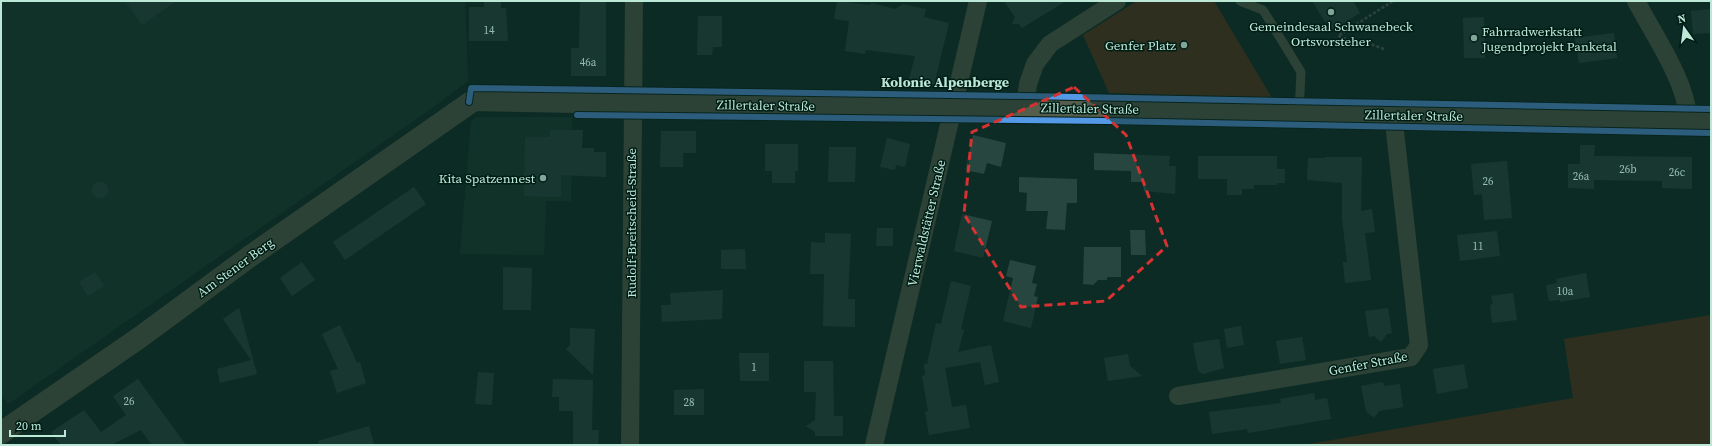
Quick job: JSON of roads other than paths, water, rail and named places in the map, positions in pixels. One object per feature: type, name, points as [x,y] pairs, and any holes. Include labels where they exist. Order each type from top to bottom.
[{"type":"street","name":"Rudolf-Breitscheid-Straße","points":[[630,445],[634,1]]},
{"type":"street","name":"Vierwaldstätter Straße","points":[[874,445],[978,1]]},
{"type":"street","points":[[1025,107],[1026,96],[1034,64],[1050,44],[1117,1]]},
{"type":"street","points":[[1636,1],[1682,86],[1688,109],[1688,120]]},
{"type":"street","name":"Zillertaler Straße","points":[[469,102],[478,100],[1025,107],[1711,121]]},
{"type":"street","name":"Am Stener Berg","points":[[1,433],[145,333],[249,257],[469,102]]},
{"type":"street","name":"Genfer Straße","points":[[1178,396],[1411,357],[1419,345],[1393,114]]},
{"type":"lane","points":[[1240,1],[1263,10],[1300,72],[1299,113]]},
{"type":"place","name":"Gemeindesaal Schwanebeck Ortsvorsteher","points":[[1331,12]]},
{"type":"place","name":"Fahrradwerkstatt Jugendprojekt Panketal","points":[[1474,38]]},
{"type":"place","name":"Genfer Platz","points":[[1184,45]]},
{"type":"place","name":"Kita Spatzennest","points":[[543,178]]},
{"type":"district","name":"Kolonie Alpenberge","points":[[945,82]]}]
